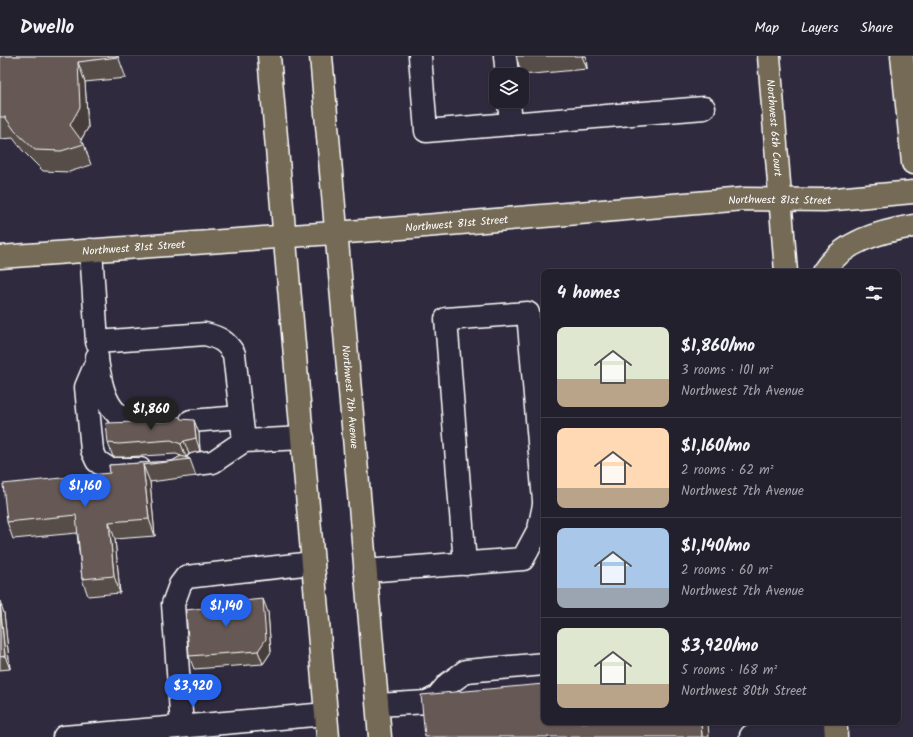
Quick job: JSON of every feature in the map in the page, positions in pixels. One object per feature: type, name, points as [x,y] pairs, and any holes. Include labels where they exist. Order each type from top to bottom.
[{"type":"main road","points":[[270,56],[328,737]]},
{"type":"main road","name":"Northwest 7th Avenue","points":[[322,56],[380,737]]},
{"type":"main road","name":"Northwest 6th Court","points":[[769,56],[786,269]]},
{"type":"main road","points":[[902,56],[913,163]]},
{"type":"main road","name":"Northwest 81st Street","points":[[0,258],[744,199],[779,198],[824,200],[913,192]]},
{"type":"main road","points":[[826,269],[829,263],[844,249],[865,238],[888,230],[913,226]]},
{"type":"street","points":[[420,56],[426,131],[704,108]]},
{"type":"street","points":[[505,56],[506,68]]},
{"type":"street","points":[[510,108],[511,124]]},
{"type":"street","points":[[91,250],[97,351],[104,392],[114,412],[128,421],[144,424],[241,417]]},
{"type":"street","points":[[465,564],[446,319],[528,313],[541,466]]},
{"type":"street","points":[[97,351],[205,334],[220,338],[227,343],[234,354],[244,441]]},
{"type":"street","points":[[97,351],[86,387],[92,450],[97,461],[109,469],[162,467]]},
{"type":"street","points":[[196,464],[213,462],[244,441],[303,438]]},
{"type":"street","points":[[365,571],[523,559],[540,529],[541,523]]},
{"type":"street","points":[[182,726],[173,604],[180,585],[186,577],[313,563]]},
{"type":"street","points":[[378,705],[427,702],[437,697],[448,684],[466,671],[541,664]]},
{"type":"street","points":[[64,737],[182,726],[236,729],[326,714]]},
{"type":"street","points":[[751,732],[835,730]]},
{"type":"building","points":[[0,56],[118,56],[78,62],[80,107],[70,125],[84,144],[61,151],[35,150],[15,131],[5,117],[0,117]]},
{"type":"building","points":[[178,416],[181,419],[194,420],[196,438],[184,441],[181,444],[171,440],[119,444],[108,443],[106,423],[169,421]]},
{"type":"building","points":[[181,456],[190,459],[143,465],[149,519],[109,522],[114,576],[82,579],[76,515],[7,522],[3,484],[110,473],[109,465],[172,461]]},
{"type":"building","points":[[263,599],[266,639],[258,651],[189,656],[186,610],[204,608],[203,605]]},
{"type":"building","points":[[0,605],[5,656],[0,657]]},
{"type":"building","points":[[541,684],[541,725],[701,725],[702,737],[425,737],[421,695]]}]
